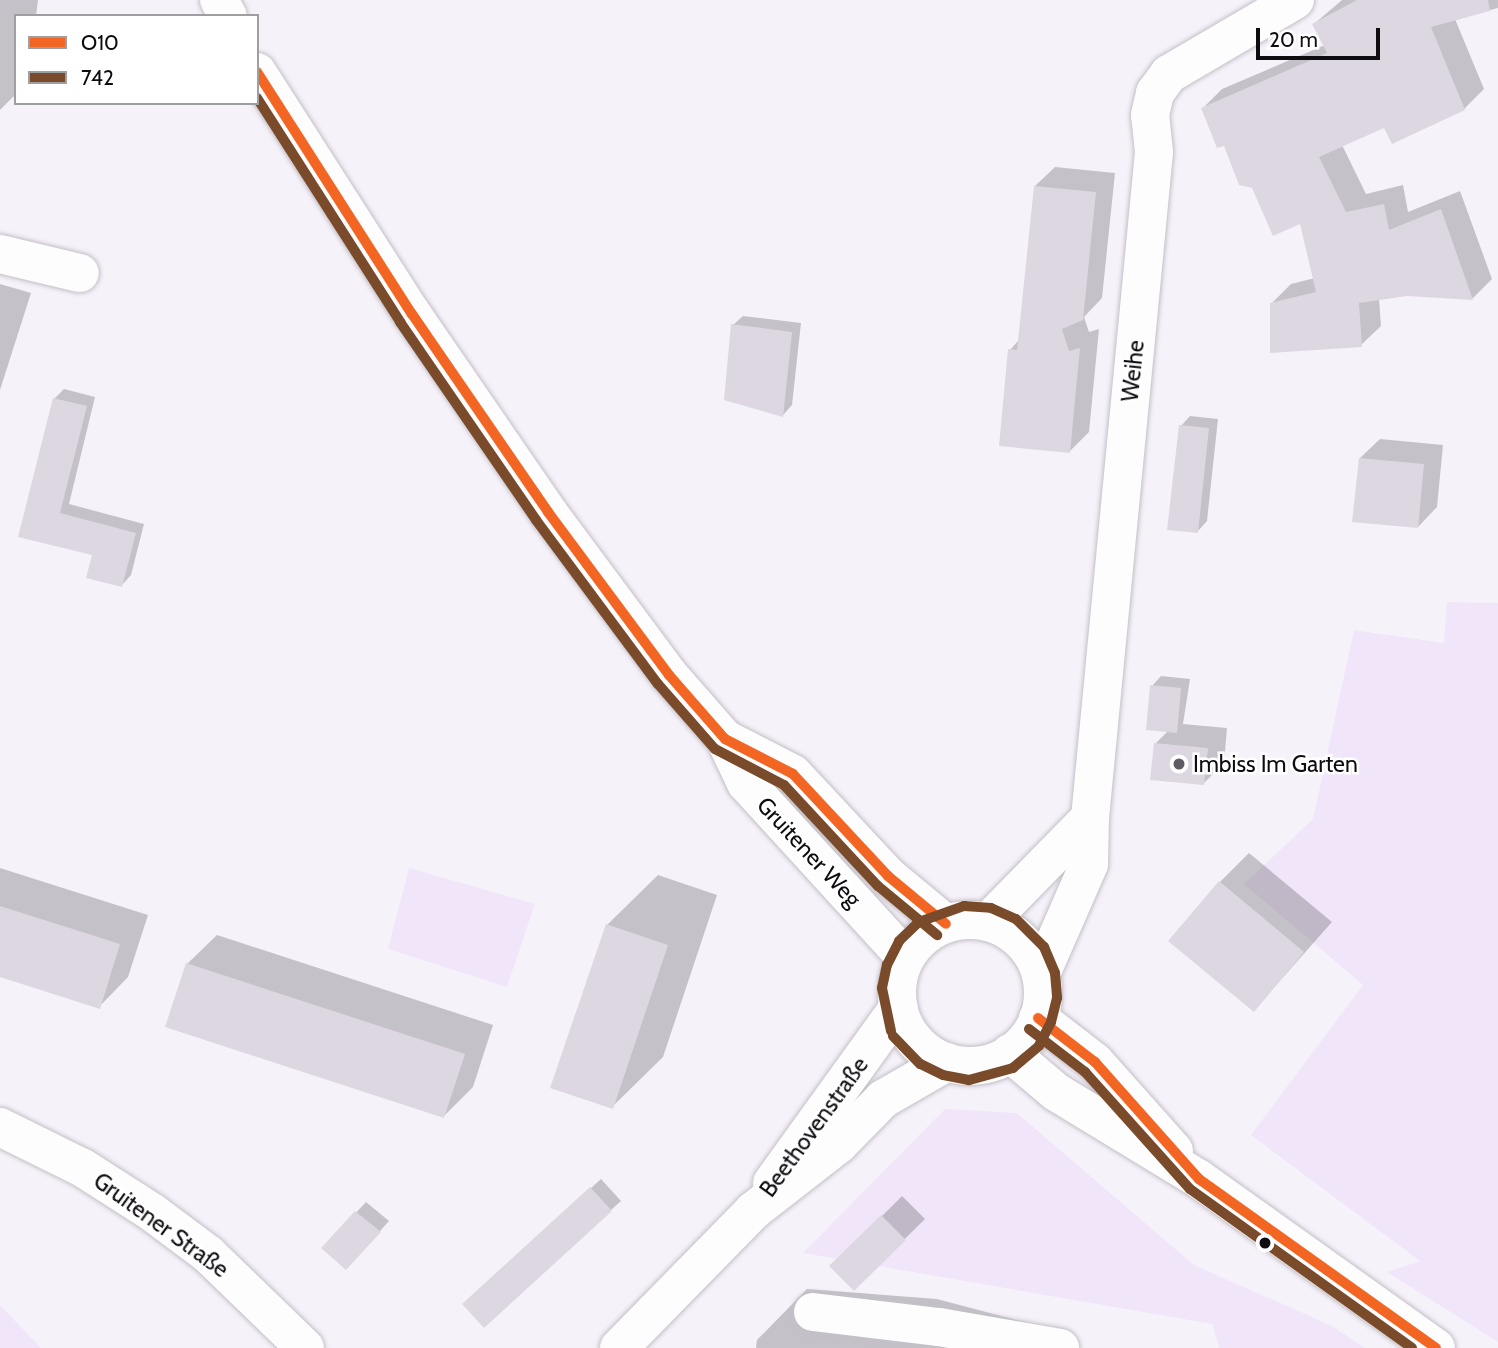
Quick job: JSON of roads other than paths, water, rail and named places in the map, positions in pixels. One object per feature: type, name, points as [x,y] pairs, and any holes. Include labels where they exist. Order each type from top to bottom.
[{"type":"street","name":"Weihe","points":[[1041,974],[1089,864],[1090,818],[1154,152],[1150,115],[1155,93],[1169,74],[1295,0]]},
{"type":"street","name":"Gruitener Weg","points":[[259,75],[412,314],[548,512],[669,675],[724,739],[746,783],[905,957]]},
{"type":"street","points":[[0,254],[80,273]]},
{"type":"street","name":"Gruitener Weg","points":[[724,739],[793,774],[888,876],[946,924]]},
{"type":"street","points":[[988,922],[1090,818]]},
{"type":"street","points":[[988,922],[1021,941],[1041,974],[1038,1018],[1028,1037],[1010,1054],[990,1063],[947,1062],[915,1041],[898,1008],[897,988],[905,957],[926,934],[946,924],[988,922]]},
{"type":"street","name":"Beethovenstraße","points":[[753,1211],[898,1008]]},
{"type":"street","points":[[1038,1018],[1095,1062],[1199,1179]]},
{"type":"street","points":[[1010,1054],[1056,1092],[1199,1179],[1436,1348]]},
{"type":"street","name":"Beethovenstraße","points":[[619,1348],[753,1211],[839,1144],[883,1099],[947,1062]]},
{"type":"street","name":"Gruitener Straße","points":[[0,1127],[83,1168],[153,1213],[217,1263],[305,1348]]},
{"type":"street","points":[[813,1312],[1045,1347]]},
{"type":"place","name":"Imbiss Im Garten","points":[[1179,764]]}]
